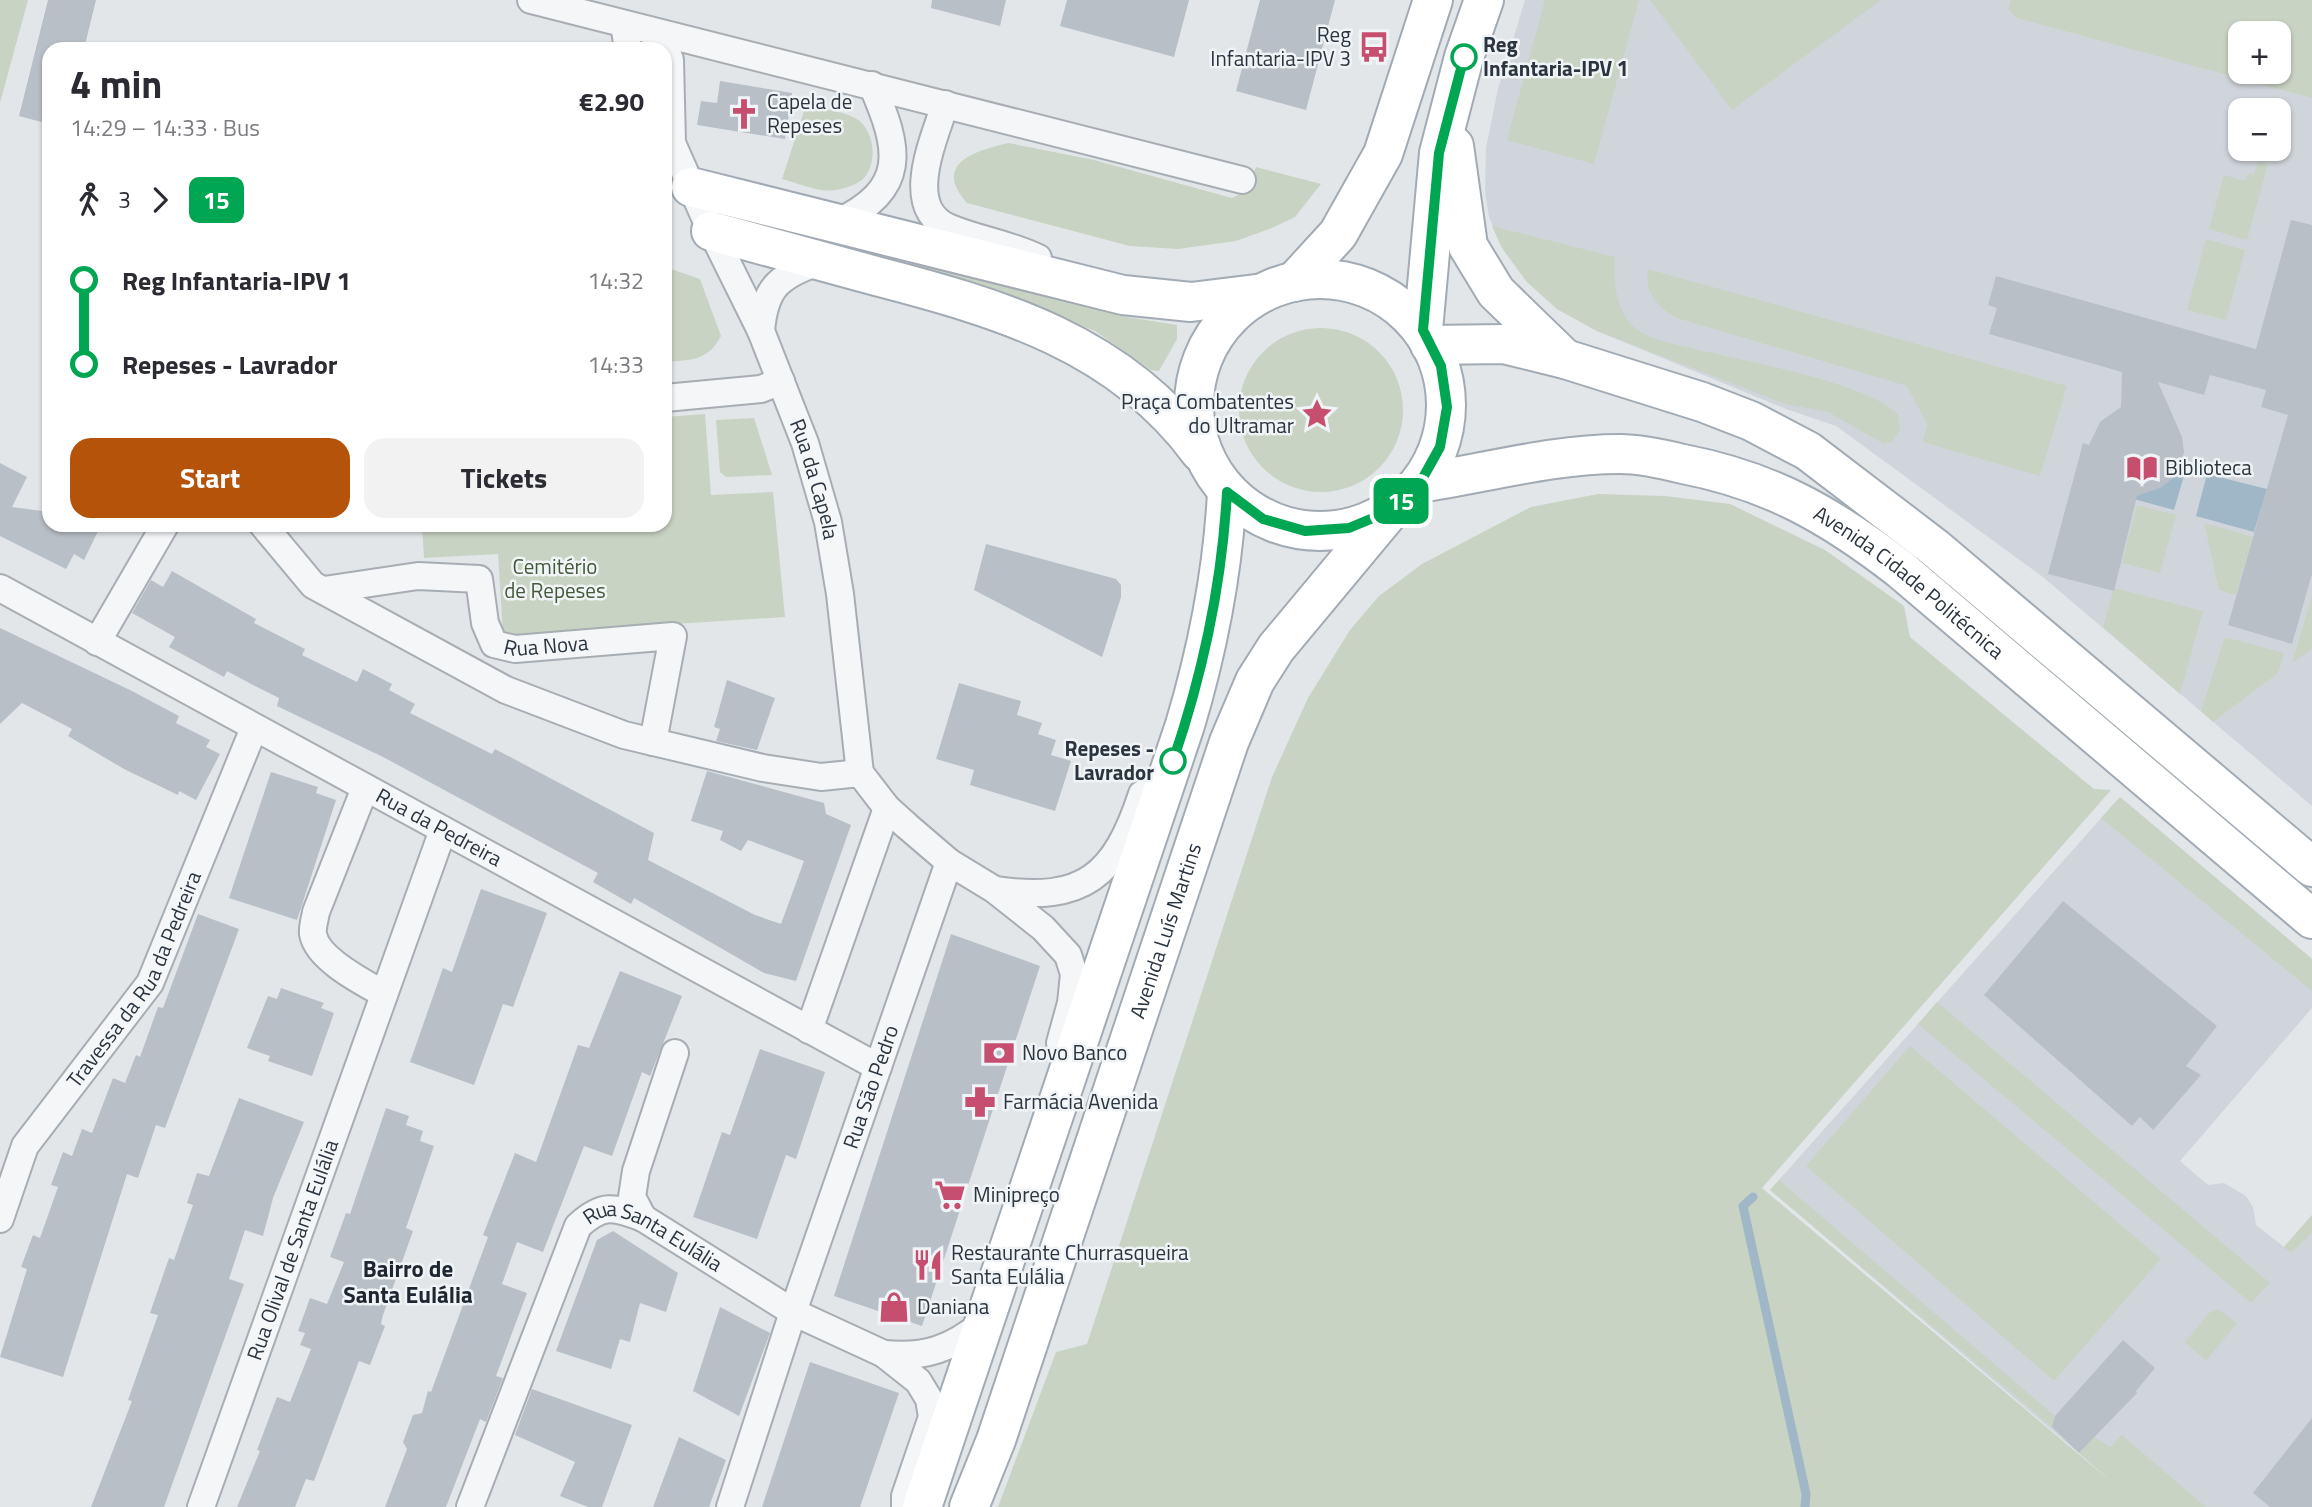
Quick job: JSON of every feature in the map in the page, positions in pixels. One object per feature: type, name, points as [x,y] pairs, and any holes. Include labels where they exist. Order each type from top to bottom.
[{"type":"main road","points":[[1294,282],[1338,234],[1383,154],[1433,0]]},
{"type":"main road","points":[[1427,337],[1431,214],[1447,121],[1484,0]]},
{"type":"main road","points":[[1447,121],[1456,150],[1468,246],[1496,292],[1565,359]]},
{"type":"main road","points":[[703,213],[836,223],[1074,283],[1155,300],[1191,302],[1258,294],[1294,282],[1329,278],[1365,286],[1397,304],[1427,337],[1441,366],[1447,407],[1440,447],[1420,483],[1390,511],[1349,528],[1305,531],[1263,519],[1227,492],[1184,429],[1128,380],[1085,351],[1037,325],[968,300],[821,261],[703,213]]},
{"type":"main road","points":[[1203,456],[1193,420],[1195,382],[1207,346],[1228,316],[1258,294]]},
{"type":"main road","name":"Avenida Cidade Politécnica","points":[[1427,337],[1504,344],[1565,359],[1727,411],[1808,451],[1935,548],[2312,867]]},
{"type":"main road","name":"Avenida Cidade Politécnica","points":[[1420,483],[1577,457],[1623,454],[1722,471],[1770,487],[1814,508],[1852,532],[1900,569],[2312,919]]},
{"type":"main road","points":[[922,1507],[1185,725],[1214,615],[1223,560],[1227,492]]},
{"type":"main road","name":"Avenida Luís Martins","points":[[969,1507],[996,1440],[1229,741],[1255,681],[1298,618],[1390,511]]},
{"type":"street","points":[[531,0],[626,36],[659,33],[1242,180]]},
{"type":"street","name":"Rua da Capela","points":[[659,33],[663,42]]},
{"type":"street","points":[[836,223],[860,212],[877,197],[891,177],[895,160],[893,144],[886,117],[872,85]]},
{"type":"street","points":[[945,104],[924,177],[925,197],[930,211],[946,227],[1028,253],[1053,265],[1074,283]]},
{"type":"street","name":"Rua da Capela","points":[[672,145],[761,331],[805,443],[828,522],[840,594],[860,773]]},
{"type":"street","points":[[703,213],[723,215],[882,254],[925,246]]},
{"type":"street","points":[[761,331],[768,294],[777,282],[790,272],[821,261]]},
{"type":"street","points":[[672,397],[761,389],[781,381]]},
{"type":"street","points":[[97,642],[161,532]]},
{"type":"street","name":"Rua Nova","points":[[269,532],[313,585],[506,690],[624,735],[653,742],[821,777],[860,773]]},
{"type":"street","name":"Rua Nova","points":[[324,590],[418,576],[479,579],[485,623],[494,644],[515,649],[673,636],[653,742]]},
{"type":"street","name":"Rua da Pedreira","points":[[0,588],[878,1067]]},
{"type":"street","points":[[995,890],[1031,895],[1056,893],[1086,883],[1114,860],[1133,823],[1159,744],[1185,725]]},
{"type":"street","name":"Travessa da Rua da Pedreira","points":[[0,1219],[25,1146],[150,983],[254,728]]},
{"type":"street","points":[[860,773],[887,808],[949,862],[995,890],[1043,928],[1068,955],[1074,974],[1071,1003],[1047,1080],[1051,1130]]},
{"type":"street","points":[[365,788],[316,912],[312,931],[315,943],[328,957],[353,977],[384,994]]},
{"type":"street","points":[[808,1030],[887,808]]},
{"type":"street","name":"Rua Olival de Santa Eulália","points":[[201,1507],[443,830]]},
{"type":"street","name":"Rua São Pedro","points":[[730,1507],[793,1312],[949,862]]},
{"type":"street","points":[[643,1218],[632,1197],[636,1171],[675,1053]]},
{"type":"street","name":"Rua Santa Eulália","points":[[470,1507],[498,1442],[578,1226],[594,1210],[620,1208],[643,1218],[793,1312],[884,1354]]},
{"type":"street","points":[[884,1354],[910,1356],[937,1352],[964,1339],[986,1319]]},
{"type":"street","points":[[884,1354],[918,1381],[929,1399],[932,1417],[905,1496],[905,1507]]},
{"type":"shaded area","points":[[1525,0],[2312,0],[2312,806],[2043,577],[1836,426],[1786,409],[1597,331],[1557,309],[1527,282],[1502,248],[1489,217],[1485,192],[1486,148],[1498,89]]},
{"type":"shaded area","points":[[2120,797],[2312,959],[2312,1008],[2180,1161],[2208,1185],[2224,1183],[2246,1196],[2253,1207],[2256,1225],[2284,1247],[2312,1215],[2312,1507],[2142,1507],[1770,1190]]},
{"type":"green space","points":[[0,0],[28,0],[0,103]]},
{"type":"green space","points":[[1545,0],[1639,0],[1594,164],[1507,140]]},
{"type":"green space","points":[[1650,0],[1881,0],[1732,110]]},
{"type":"green space","points":[[2011,0],[2312,0],[2312,98],[2260,84],[2291,84],[2291,21],[2228,21],[2228,75],[2017,18],[2008,9]]},
{"type":"green space","points":[[806,105],[848,115],[866,128],[872,144],[872,163],[864,178],[854,185],[829,191],[782,179]]},
{"type":"green space","points":[[1009,143],[1094,160],[1232,198],[1247,191],[1256,167],[1321,184],[1295,217],[1236,241],[1178,249],[1130,246],[967,203],[957,189],[954,178],[956,168],[972,155]]},
{"type":"green space","points":[[2258,161],[2268,164],[2247,240],[2209,229],[2224,175],[2245,181],[2248,173],[2254,175]]},
{"type":"green space","points":[[1492,226],[1615,257],[1615,285],[1620,304],[1635,328],[1648,336],[1803,374],[1861,393],[1883,403],[1898,415],[1900,430],[1892,442],[1884,444],[1828,412],[1785,404],[1597,331],[1557,309],[1527,282],[1502,248]]},
{"type":"green space","points":[[2206,239],[2245,250],[2226,320],[2187,310]]},
{"type":"green space","points":[[922,261],[1127,317],[1177,325],[1177,339],[1159,371],[1151,370],[1095,331],[1014,299],[902,266]]},
{"type":"green space","points":[[672,269],[700,279],[721,336],[704,355],[672,362]]},
{"type":"green space","points":[[1648,269],[2067,386],[2040,476],[1923,442],[1927,424],[1907,386],[1677,318],[1653,298],[1648,285]]},
{"type":"green space","points":[[1321,328],[1353,334],[1379,352],[1397,378],[1403,410],[1397,442],[1379,468],[1353,486],[1321,492],[1289,486],[1263,468],[1245,442],[1239,410],[1245,378],[1263,352],[1289,334]]},
{"type":"green space","name":"Cemitério de Repeses","points":[[705,414],[711,495],[773,492],[785,617],[503,635],[498,554],[424,558],[422,532],[672,532],[672,416]]},
{"type":"green space","points":[[754,418],[772,475],[726,477],[720,472],[716,420]]},
{"type":"green space","points":[[1598,494],[1665,496],[1730,504],[1825,550],[1904,606],[1910,637],[2094,789],[2111,790],[1762,1188],[2113,1483],[2079,1453],[2095,1437],[2110,1447],[2122,1435],[2206,1507],[998,1507],[1056,1352],[1087,1344],[1272,777],[1308,698],[1350,630],[1379,596],[1422,564],[1531,507]]},
{"type":"green space","points":[[2137,505],[2176,515],[2160,573],[2122,563]]},
{"type":"green space","points":[[2204,523],[2253,537],[2236,595],[2219,590]]},
{"type":"green space","points":[[2114,588],[2203,611],[2180,694],[2103,627]]},
{"type":"green space","points":[[2312,596],[2312,649],[2292,663]]},
{"type":"green space","points":[[2225,637],[2284,653],[2278,673],[2213,722],[2201,711]]},
{"type":"green space","points":[[2120,797],[2312,959],[2312,991],[2101,818]]},
{"type":"green space","points":[[1937,1002],[2270,1283],[2251,1303],[1918,1024]]},
{"type":"green space","points":[[1910,1046],[2161,1259],[2054,1381],[1806,1166]]},
{"type":"green space","points":[[1779,1180],[2055,1416],[2052,1427],[1770,1190]]},
{"type":"green space","points":[[2312,1215],[2312,1233],[2291,1253],[2284,1247]]},
{"type":"green space","points":[[2218,1309],[2237,1323],[2206,1361],[2185,1342],[2209,1313]]},
{"type":"water","points":[[2180,467],[2186,469],[2174,510],[2130,498],[2131,493],[2160,488]]},
{"type":"water","points":[[2207,474],[2267,489],[2254,532],[2196,516]]},
{"type":"building","points":[[48,0],[96,0],[86,42],[42,42],[42,122],[19,116]]},
{"type":"building","points":[[932,0],[1006,0],[1000,26],[931,8]]},
{"type":"building","points":[[1067,0],[1189,0],[1174,57],[1060,26]]},
{"type":"building","points":[[1260,0],[1335,0],[1306,110],[1236,91]]},
{"type":"building","name":"Capela de Repeses","points":[[720,81],[792,93],[785,139],[697,125],[701,101],[717,103]]},
{"type":"building","points":[[2291,220],[2312,225],[2312,574],[2292,644],[2228,625],[2288,415],[2261,407],[2266,390],[2210,375],[2204,395],[2158,382],[2182,437],[2184,452],[2180,467],[2172,479],[2160,488],[2137,496],[2114,591],[2048,574],[2083,443],[2089,445],[2100,422],[2121,407],[2122,372],[1989,334],[1997,308],[1988,305],[1996,276],[2256,349]]},
{"type":"building","points":[[0,463],[27,477],[12,507],[42,511],[42,532],[98,532],[84,560],[74,554],[66,569],[0,536]]},
{"type":"building","points":[[986,544],[1116,579],[1121,585],[1121,597],[1102,657],[974,590]]},
{"type":"building","points":[[172,571],[256,619],[254,623],[305,649],[302,655],[357,682],[363,669],[392,684],[389,690],[415,704],[410,713],[492,754],[495,749],[654,833],[648,860],[755,915],[781,924],[804,861],[748,840],[741,851],[720,840],[723,831],[691,821],[707,771],[824,803],[826,814],[851,825],[796,981],[764,973],[634,898],[631,904],[593,882],[598,873],[385,758],[277,706],[279,698],[227,671],[224,677],[169,647],[175,637],[132,613],[151,580],[163,587]]},
{"type":"building","points":[[0,628],[179,716],[176,723],[210,740],[206,747],[220,754],[196,800],[179,791],[178,795],[124,769],[68,736],[72,729],[22,703],[0,724]]},
{"type":"building","points":[[727,680],[775,698],[757,750],[716,741],[720,729],[714,727]]},
{"type":"building","points":[[959,683],[1021,701],[1017,715],[1042,723],[1038,734],[1056,740],[1051,755],[1071,761],[1055,811],[970,785],[974,770],[936,759]]},
{"type":"building","points":[[271,772],[318,787],[316,793],[336,800],[297,920],[229,898]]},
{"type":"building","points":[[481,889],[547,913],[513,1007],[503,1004],[474,1085],[410,1062],[443,968],[452,972]]},
{"type":"building","points":[[2063,901],[2217,1026],[2186,1066],[2201,1075],[2153,1130],[2140,1117],[2132,1126],[1984,995]]},
{"type":"building","points":[[198,914],[239,929],[165,1128],[156,1125],[138,1178],[127,1174],[63,1377],[0,1357],[27,1269],[21,1267],[33,1235],[40,1238],[58,1187],[51,1185],[63,1152],[72,1156],[82,1129],[92,1133],[113,1078],[125,1083],[136,1055],[140,1057],[158,1007],[163,1008]]},
{"type":"building","points":[[951,934],[1040,966],[922,1326],[834,1296]]},
{"type":"building","points":[[620,971],[682,996],[650,1076],[642,1072],[612,1156],[584,1146],[543,1252],[517,1242],[502,1284],[527,1293],[496,1376],[503,1378],[486,1422],[480,1419],[446,1507],[385,1507],[407,1449],[403,1442],[413,1415],[422,1413],[428,1391],[431,1392],[488,1237],[483,1235],[515,1153],[536,1162],[578,1045],[589,1048]]},
{"type":"building","points":[[281,988],[324,1003],[321,1008],[334,1013],[312,1076],[268,1061],[270,1056],[247,1048],[268,996],[277,999]]},
{"type":"building","points":[[760,1049],[825,1072],[796,1159],[786,1155],[757,1239],[693,1217],[722,1132],[730,1135]]},
{"type":"building","points":[[239,1098],[304,1122],[273,1198],[263,1236],[245,1230],[229,1279],[244,1284],[164,1507],[91,1507],[132,1401],[128,1400],[158,1315],[150,1313],[169,1258],[174,1260],[193,1205],[187,1203],[197,1173],[209,1176]]},
{"type":"building","points":[[386,1108],[409,1116],[406,1125],[423,1131],[420,1141],[434,1146],[406,1228],[413,1231],[383,1315],[381,1324],[385,1326],[370,1365],[359,1361],[314,1481],[306,1479],[295,1507],[237,1507],[260,1451],[257,1450],[277,1397],[290,1402],[311,1349],[300,1345],[305,1333],[298,1331],[310,1298],[327,1304],[344,1262],[330,1257],[346,1213],[350,1214]]},
{"type":"building","points":[[613,1231],[678,1273],[666,1312],[640,1303],[630,1342],[620,1339],[611,1369],[556,1351],[597,1240]]},
{"type":"building","points":[[720,1307],[770,1333],[739,1416],[693,1391]]},
{"type":"building","points":[[2123,1340],[2155,1368],[2137,1393],[2079,1453],[2052,1427],[2055,1416]]},
{"type":"building","points":[[810,1362],[899,1393],[860,1507],[762,1507]]},
{"type":"building","points":[[532,1389],[632,1425],[602,1507],[588,1507],[560,1496],[575,1462],[515,1435]]},
{"type":"building","points":[[2312,1418],[2312,1507],[2270,1507],[2253,1493]]},
{"type":"building","points":[[679,1437],[726,1460],[709,1507],[653,1507]]},
{"type":"waterway","points":[[1753,1197],[1743,1206],[1806,1494],[1805,1507]]},
{"type":"bus line","name":"15","points":[[1173,761],[1214,615],[1223,560],[1227,492],[1263,519],[1305,531],[1349,528],[1390,511],[1420,483],[1440,447],[1447,407],[1441,366],[1423,330],[1429,287],[1431,214],[1439,153],[1464,57]]},
{"type":"place","name":"Reg Infantaria-IPV 3","points":[[1374,47]]},
{"type":"place","name":"Reg Infantaria-IPV 1","points":[[1464,57]]},
{"type":"place","name":"Capela de Repeses","points":[[744,114]]},
{"type":"place","name":"Praça Combatentes do Ultramar","points":[[1317,414]]},
{"type":"place","name":"Biblioteca","points":[[2142,468]]},
{"type":"place","name":"Repeses - Lavrador","points":[[1173,761]]},
{"type":"place","name":"Novo Banco","points":[[999,1053]]},
{"type":"place","name":"Farmácia Avenida","points":[[980,1102]]},
{"type":"place","name":"Minipreço","points":[[950,1195]]},
{"type":"place","name":"Restaurante Churrasqueira Santa Eulália","points":[[928,1265]]},
{"type":"place","name":"Daniana","points":[[894,1307]]},
{"type":"district","name":"Bairro de Santa Eulália","points":[[408,1282]]}]
